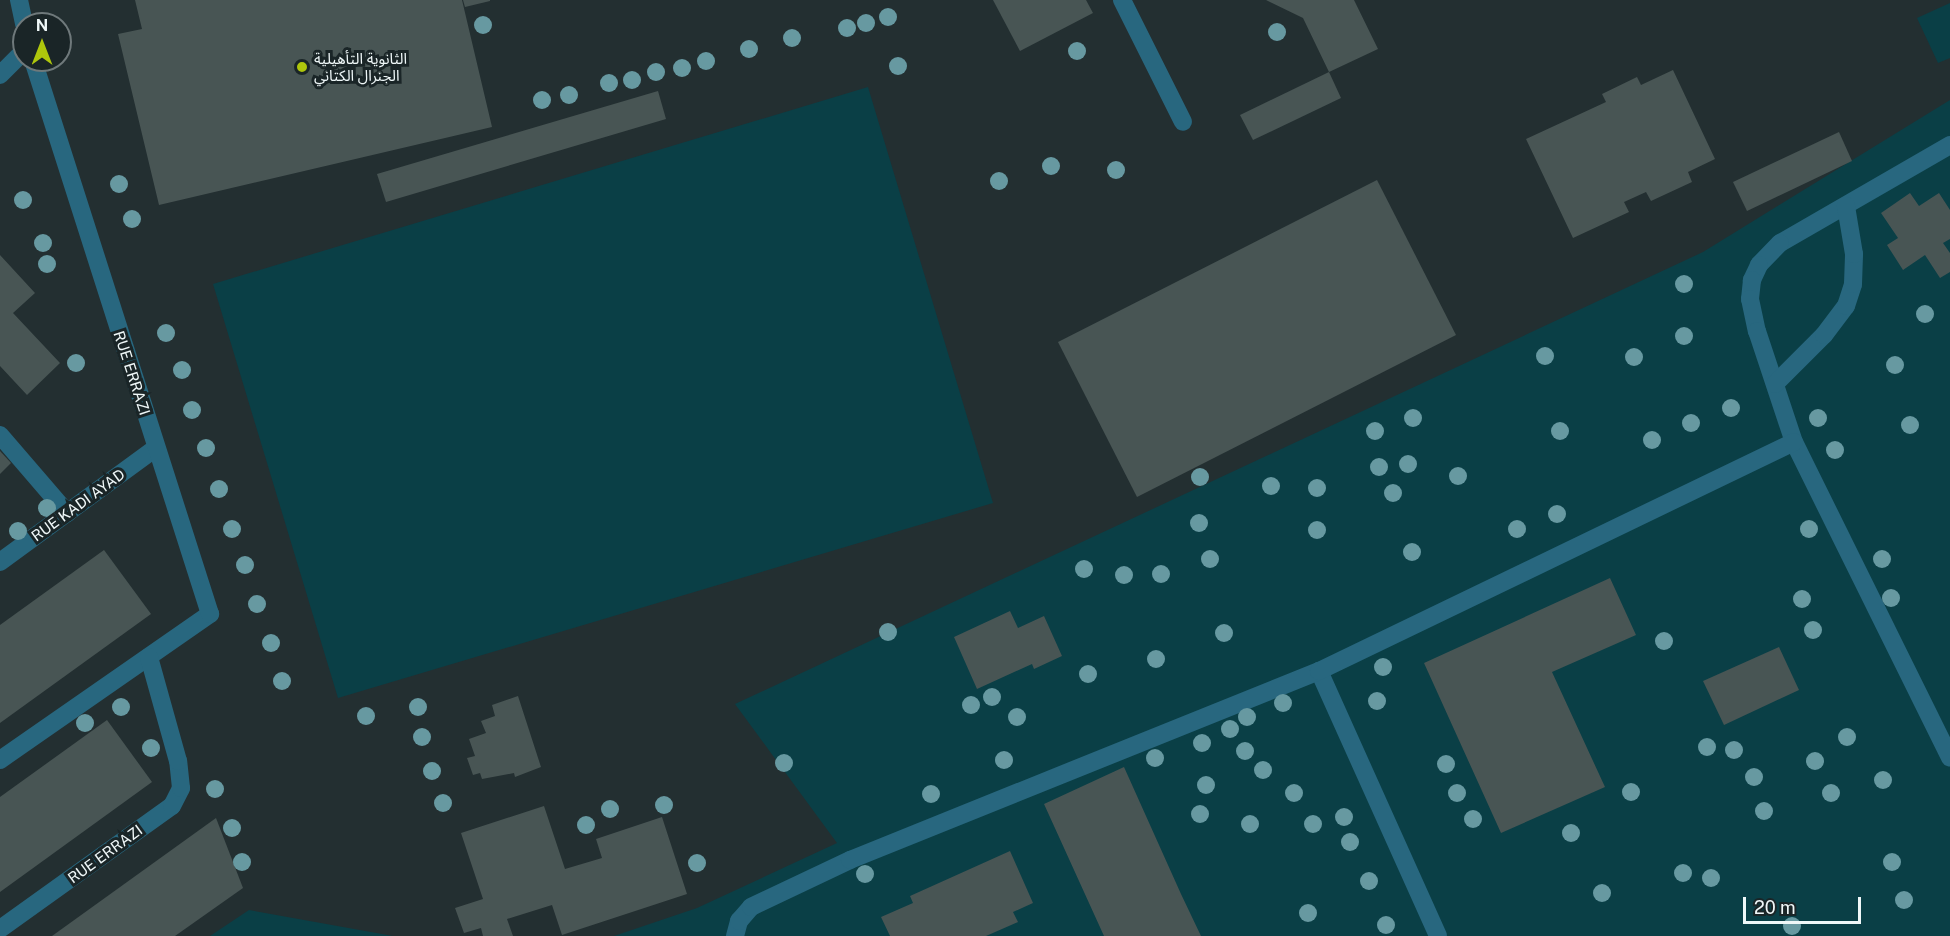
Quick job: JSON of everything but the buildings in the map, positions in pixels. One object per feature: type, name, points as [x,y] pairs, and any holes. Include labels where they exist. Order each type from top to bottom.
[{"type":"street","points":[[1122,0],[1183,122]]},
{"type":"street","points":[[0,75],[12,63]]},
{"type":"street","name":"RUE ERRAZI","points":[[0,760],[210,614],[37,72]]},
{"type":"street","points":[[1950,145],[1780,243],[1752,280],[1750,298],[1757,331],[1794,442],[1950,759]]},
{"type":"street","points":[[1775,384],[1824,335],[1846,306],[1853,284],[1854,254],[1846,206]]},
{"type":"street","points":[[0,435],[67,513]]},
{"type":"street","points":[[735,936],[739,921],[751,907],[850,860],[1319,671],[1794,442]]},
{"type":"street","name":"RUE KADI AYAD","points":[[0,562],[156,448]]},
{"type":"street","name":"RUE ERRAZI","points":[[0,929],[172,806],[181,788],[178,761],[149,657]]},
{"type":"street","points":[[1319,671],[1438,936]]},
{"type":"shaded area","points":[[1950,3],[1950,58],[1938,63],[1917,18]]},
{"type":"shaded area","points":[[868,87],[993,503],[338,698],[213,284]]},
{"type":"shaded area","points":[[1950,100],[1950,936],[614,936],[697,908],[837,843],[735,704],[1703,252]]},
{"type":"shaded area","points":[[249,910],[393,936],[210,936]]},
{"type":"place","name":"الثانوية التأهيلية الجنرال الكتاني","points":[[302,67]]}]
